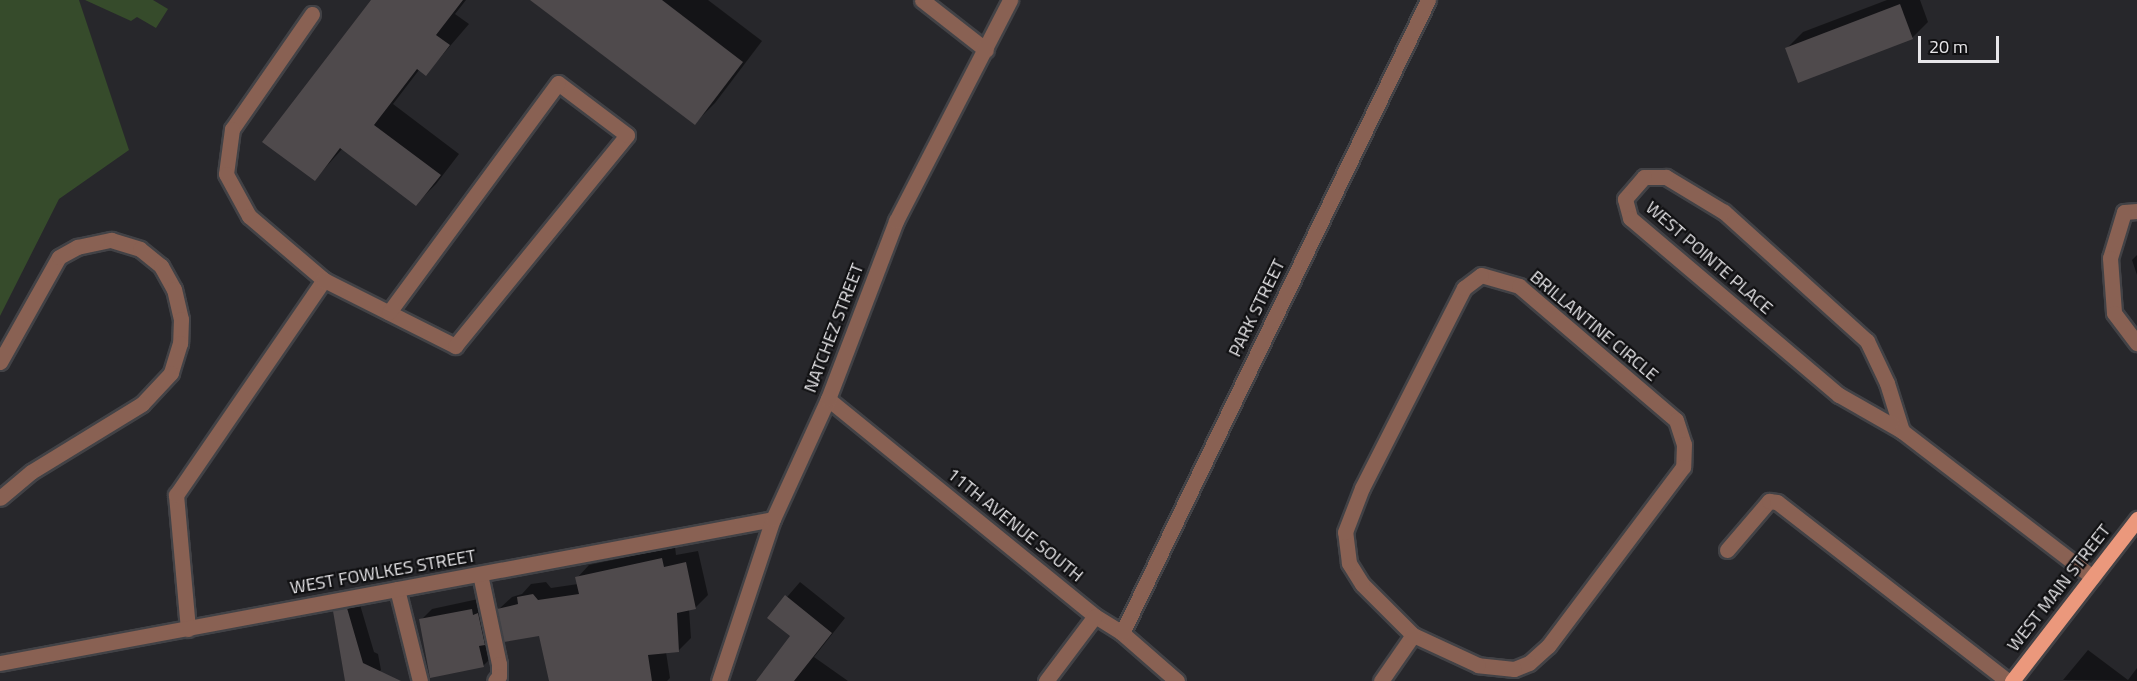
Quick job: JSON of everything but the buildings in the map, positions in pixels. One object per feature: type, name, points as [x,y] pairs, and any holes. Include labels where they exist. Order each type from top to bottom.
[{"type":"main road","name":"WEST MAIN STREET","points":[[2010,681],[2137,519]]},
{"type":"street","points":[[922,0],[986,50]]},
{"type":"street","name":"NATCHEZ STREET","points":[[719,681],[773,519],[828,399],[896,221],[1010,0]]},
{"type":"street","name":"PARK STREET","points":[[1122,633],[1428,0]]},
{"type":"street","points":[[312,14],[232,129],[226,174],[249,216],[324,280],[455,346],[627,135],[558,83],[388,312]]},
{"type":"street","name":"WEST POINTE PLACE","points":[[1902,431],[1887,383],[1867,341],[1724,212],[1666,177],[1644,177],[1625,199],[1630,218],[1839,394],[1902,431],[2092,577]]},
{"type":"street","points":[[2137,211],[2124,212],[2110,258],[2114,313],[2137,343]]},
{"type":"street","points":[[0,362],[59,257],[77,247],[111,240],[140,249],[161,266],[174,290],[181,319],[180,343],[171,373],[142,404],[31,472],[0,498]]},
{"type":"street","name":"BRILLANTINE CIRCLE","points":[[1481,275],[1519,286],[1676,420],[1684,444],[1683,467],[1548,646],[1529,663],[1514,669],[1478,665],[1413,635],[1362,584],[1349,563],[1345,532],[1362,488],[1464,288],[1481,275]]},
{"type":"street","points":[[188,628],[176,495],[324,280]]},
{"type":"street","name":"11TH AVENUE SOUTH","points":[[828,399],[1095,616],[1122,633],[1177,681]]},
{"type":"street","points":[[1727,550],[1769,501],[1777,502],[2010,681]]},
{"type":"street","name":"WEST FOWLKES STREET","points":[[0,663],[773,519]]},
{"type":"street","points":[[480,574],[499,664],[499,676],[495,681]]},
{"type":"street","points":[[397,589],[420,681]]},
{"type":"street","points":[[1046,681],[1095,616]]},
{"type":"street","points":[[1382,681],[1413,635]]},
{"type":"green space","points":[[0,0],[79,0],[129,150],[59,199],[0,316]]},
{"type":"green space","points":[[85,0],[153,0],[168,9],[156,28],[137,17],[131,21]]}]
